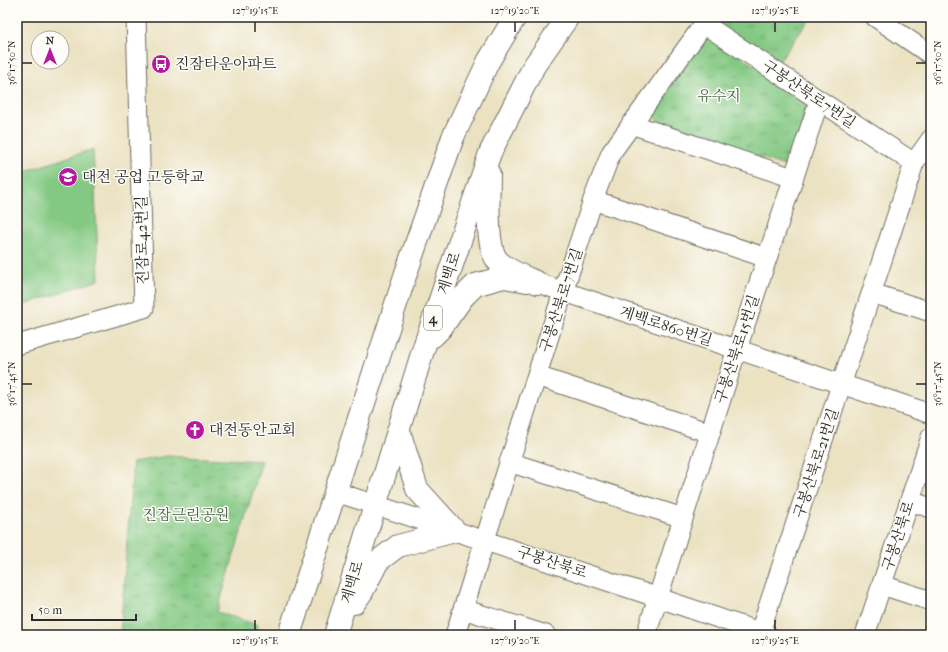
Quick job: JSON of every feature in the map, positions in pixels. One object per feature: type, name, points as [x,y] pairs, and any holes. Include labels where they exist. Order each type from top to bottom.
[{"type":"main road","points":[[289,635],[405,276],[453,137],[488,62],[515,17]]},
{"type":"main road","name":"계백로","points":[[338,628],[425,344],[490,153],[534,66],[568,17]]},
{"type":"main road","points":[[490,153],[489,211],[492,250],[497,260],[507,268],[538,283]]},
{"type":"main road","points":[[425,344],[441,328],[463,297],[475,285],[504,277],[538,283]]},
{"type":"main road","points":[[338,628],[362,592],[378,561],[398,546],[456,531],[417,489],[399,430]]},
{"type":"street","name":"진잠로42번길","points":[[17,345],[144,308],[136,17]]},
{"type":"street","points":[[875,17],[931,55]]},
{"type":"street","name":"구봉산북로7번길","points":[[455,635],[563,292],[593,200],[611,153],[707,20],[819,101],[914,163]]},
{"type":"street","name":"구봉산북로15번길","points":[[646,635],[659,598],[736,349],[819,101]]},
{"type":"street","points":[[631,124],[793,178]]},
{"type":"street","name":"구봉산북로21번길","points":[[762,634],[914,163],[931,139]]},
{"type":"street","points":[[593,200],[766,258]]},
{"type":"street","name":"계백로860번길","points":[[538,283],[931,414]]},
{"type":"street","points":[[872,293],[931,312]]},
{"type":"street","points":[[537,376],[710,433]]},
{"type":"street","name":"구봉산북로","points":[[865,635],[931,437]]},
{"type":"street","points":[[509,462],[683,518]]},
{"type":"street","name":"구봉산북로","points":[[336,492],[485,540],[762,634]]},
{"type":"street","points":[[910,501],[931,508]]},
{"type":"street","points":[[882,585],[931,601]]},
{"type":"street","points":[[463,609],[546,635]]},
{"type":"green space","points":[[714,17],[811,17],[776,66],[712,20]]},
{"type":"green space","name":"유수지","points":[[713,36],[814,109],[787,167],[657,121],[654,108],[705,38]]},
{"type":"green space","points":[[93,149],[99,280],[17,307],[17,174]]},
{"type":"green space","name":"진잠근린공원","points":[[167,456],[262,461],[217,612],[258,625],[255,635],[120,635],[133,462]]},
{"type":"place","name":"진잠타운아파트","points":[[161,64]]},
{"type":"place","name":"대전 공업 고등학교","points":[[68,177]]},
{"type":"place","name":"대전동안교회","points":[[195,430]]}]
